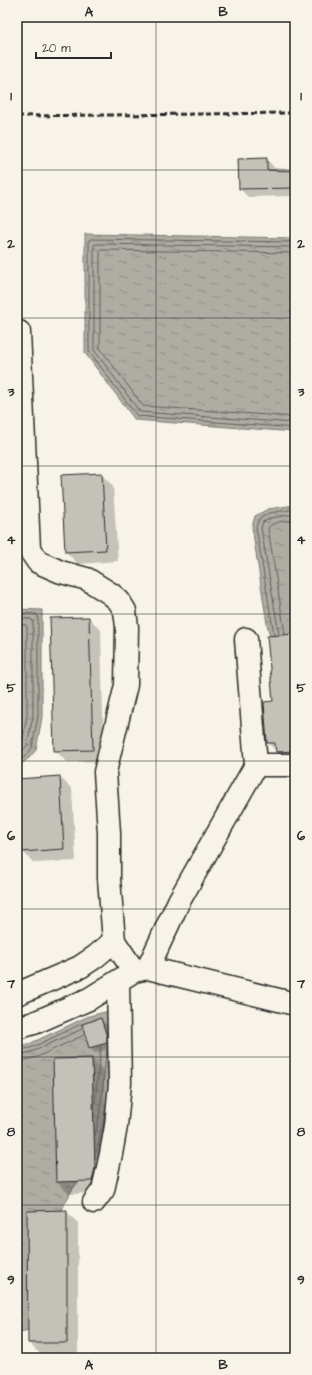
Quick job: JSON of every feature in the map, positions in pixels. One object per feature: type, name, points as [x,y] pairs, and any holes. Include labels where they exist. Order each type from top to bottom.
[{"type":"street","points":[[19,332],[29,549],[38,562],[61,572],[87,579],[111,594],[119,600],[125,611],[127,627],[126,685],[105,772],[109,833],[109,880],[114,940],[133,973]]},
{"type":"street","points":[[94,1202],[103,1190],[112,1154],[133,973],[179,901],[256,765],[246,639]]},
{"type":"street","points":[[256,765],[295,765]]},
{"type":"street","points":[[17,994],[80,967],[95,957],[114,940]]},
{"type":"street","points":[[17,1028],[34,1023],[89,999],[133,973],[295,1004]]},
{"type":"water","points":[[85,234],[295,238],[295,432],[135,420],[85,353]]},
{"type":"water","points":[[295,505],[295,707],[286,704],[267,624],[252,527],[255,516],[268,509]]},
{"type":"water","points":[[17,609],[42,610],[42,717],[36,750],[29,758],[17,767]]},
{"type":"water","points":[[109,1011],[109,1113],[101,1152],[72,1190],[58,1220],[32,1329],[17,1333],[17,1047],[31,1043],[89,1016]]},
{"type":"building","points":[[267,158],[267,170],[295,171],[295,188],[239,189],[238,159]]},
{"type":"building","points":[[102,473],[106,550],[65,552],[61,475]]},
{"type":"building","points":[[89,617],[93,750],[54,751],[50,618]]},
{"type":"building","points":[[295,634],[295,751],[276,752],[275,743],[267,743],[264,702],[273,701],[267,636]]},
{"type":"building","points":[[60,776],[64,849],[21,852],[17,779]]},
{"type":"building","points":[[101,1018],[107,1037],[107,1043],[89,1048],[82,1024]]},
{"type":"building","points":[[92,1058],[95,1168],[92,1181],[56,1182],[53,1059]]},
{"type":"building","points":[[67,1210],[67,1343],[28,1343],[27,1211]]},
{"type":"railway","points":[[17,116],[295,113]]}]
